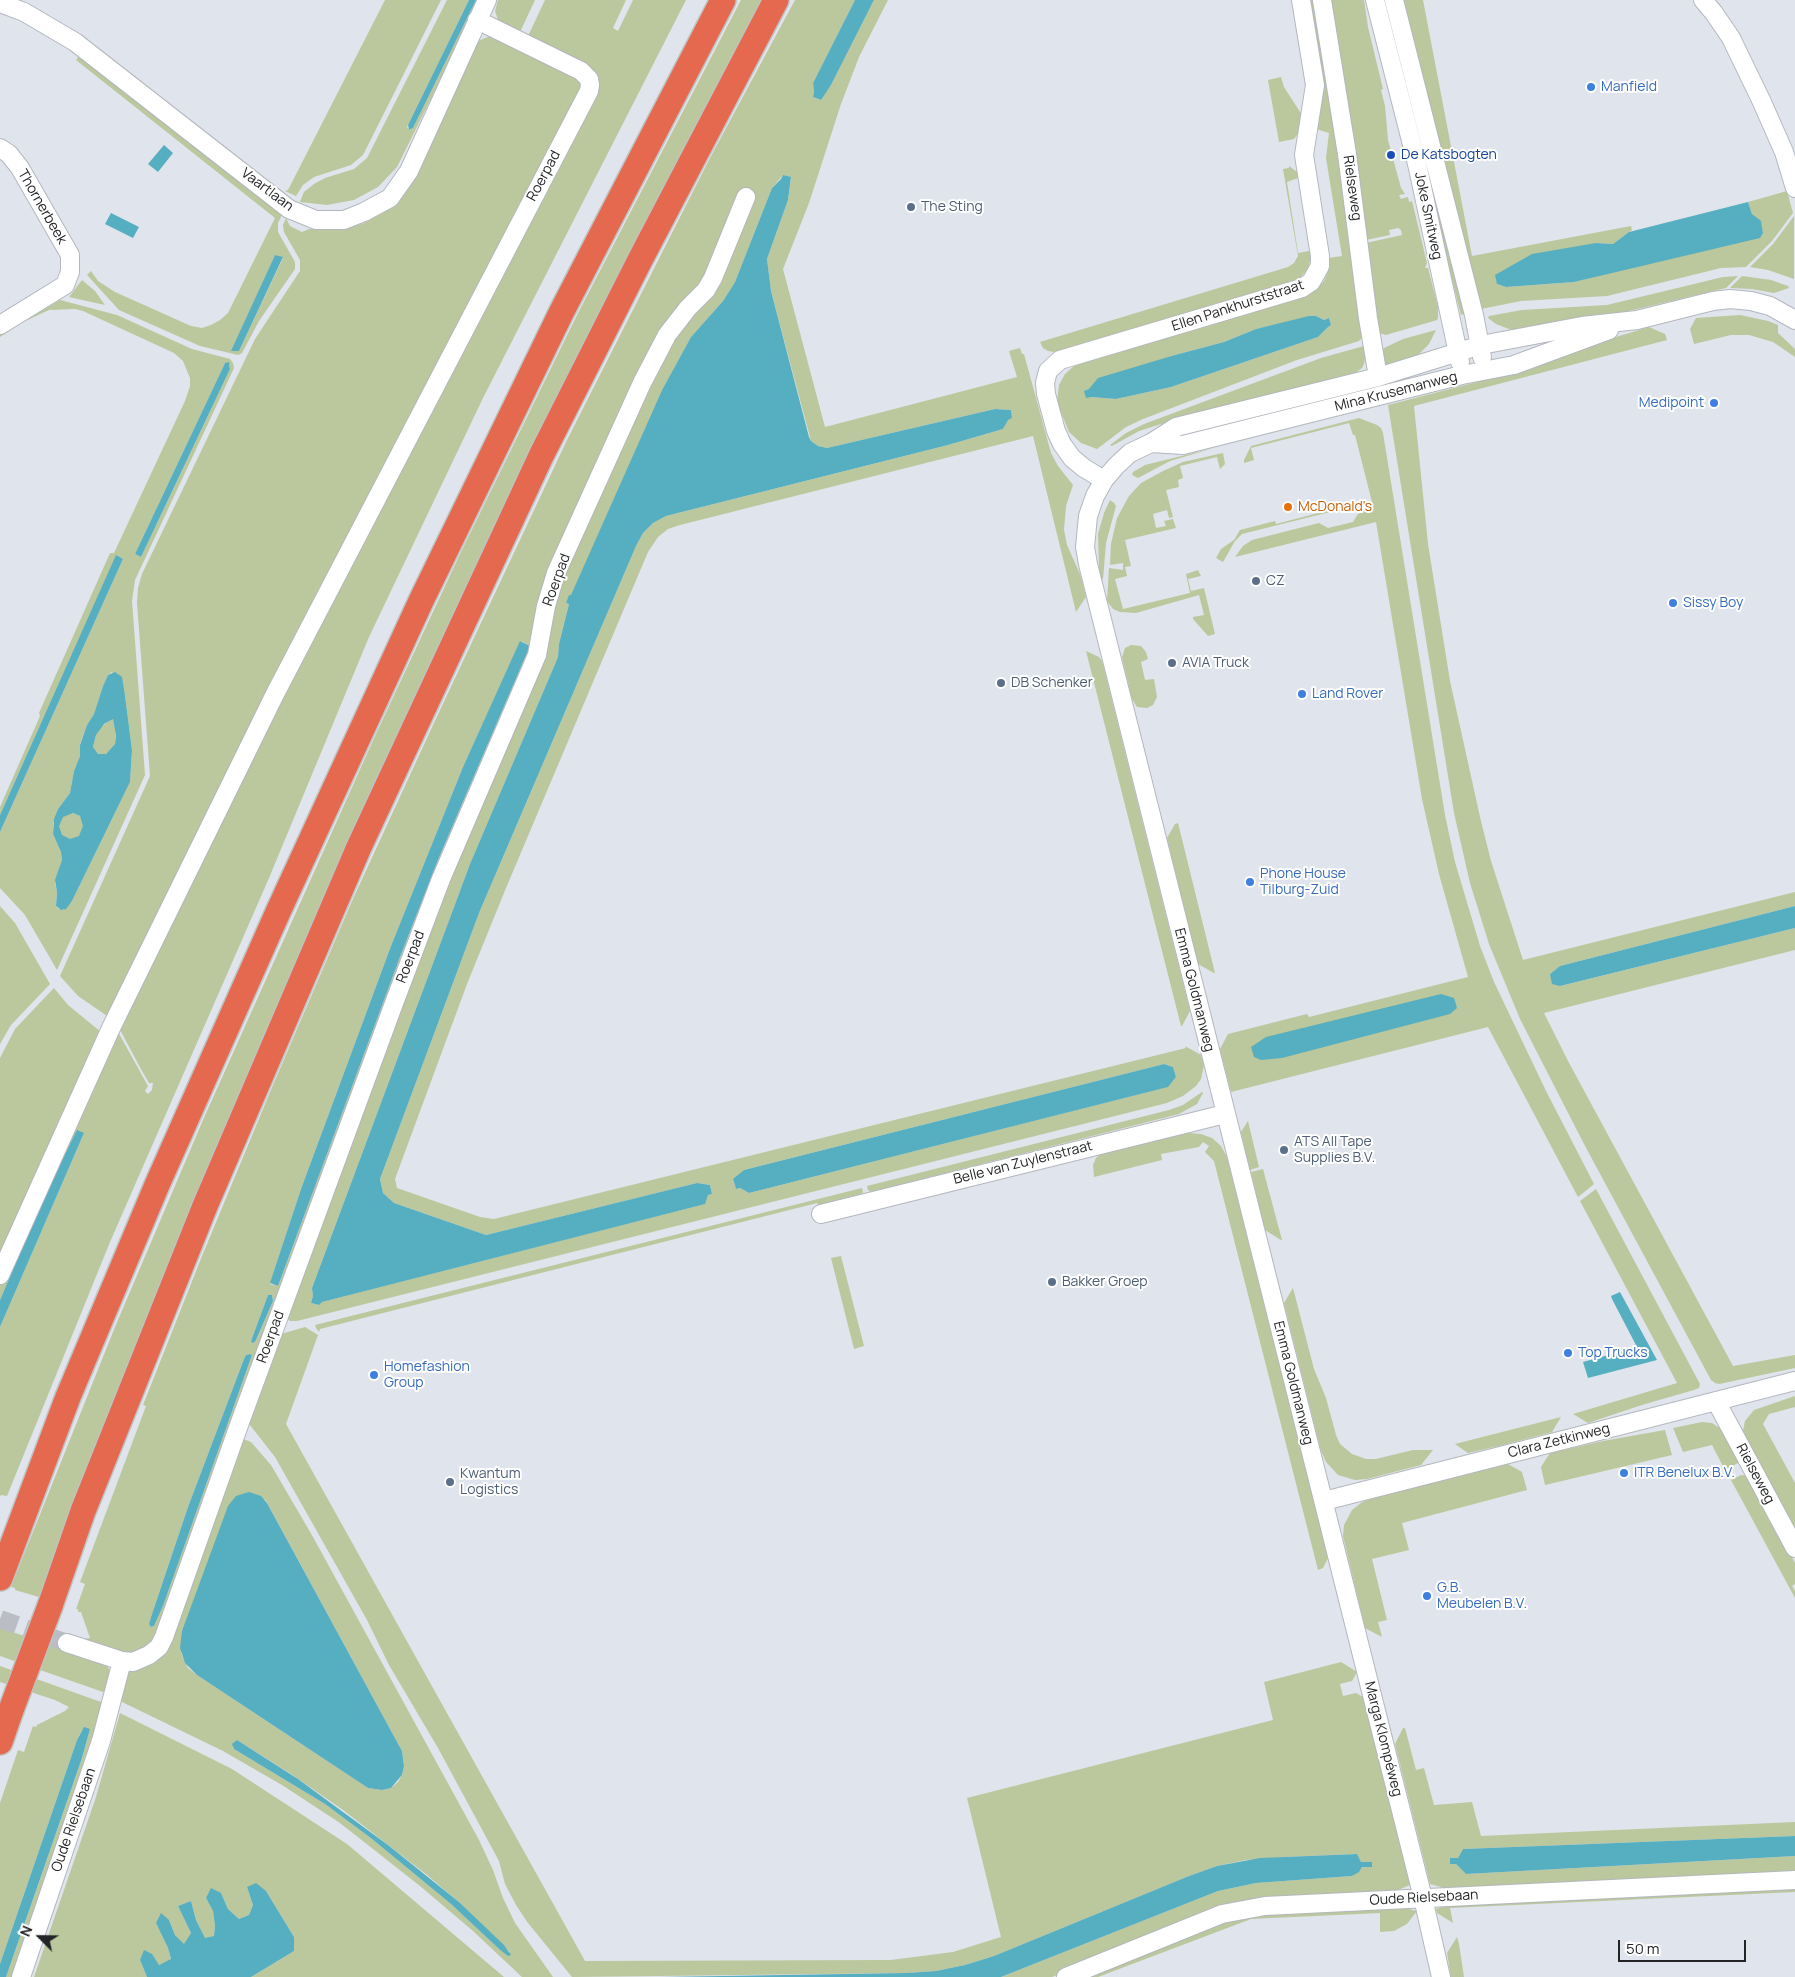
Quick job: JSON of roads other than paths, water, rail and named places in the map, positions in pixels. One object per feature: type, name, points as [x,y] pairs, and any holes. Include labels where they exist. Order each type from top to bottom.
[{"type":"highway","points":[[0,1578],[68,1397],[157,1185],[404,637],[562,312],[723,0]]},
{"type":"highway","points":[[0,1742],[83,1511],[205,1206],[359,847],[541,456],[640,260],[776,0]]},
{"type":"street","name":"Vaartlaan","points":[[0,3],[24,12],[75,42],[290,209],[316,220],[344,220],[390,198],[409,171],[487,0]]},
{"type":"street","name":"Ellen Pankhurststraat","points":[[1104,480],[1072,458],[1062,444],[1056,431],[1046,394],[1045,383],[1048,370],[1060,360],[1302,288],[1311,282],[1320,266],[1304,155],[1315,85],[1301,0]]},
{"type":"street","name":"Rielseweg","points":[[1322,0],[1347,154],[1368,318],[1378,377]]},
{"type":"street","name":"Joke Smitweg","points":[[1375,0],[1417,164],[1463,375]]},
{"type":"street","name":"Joke Smitweg","points":[[1394,0],[1481,346],[1484,370]]},
{"type":"street","points":[[1703,0],[1731,38],[1784,152],[1795,188]]},
{"type":"street","name":"Roerpad","points":[[0,1275],[111,1028],[275,694],[589,91],[589,79],[582,71],[477,20]]},
{"type":"street","name":"Thornerbeek","points":[[0,148],[9,154],[20,168],[70,255],[70,272],[65,285],[0,325]]},
{"type":"street","name":"Roerpad","points":[[67,1643],[122,1661],[133,1662],[149,1655],[159,1647],[164,1637],[239,1425],[441,879],[537,655],[546,606],[556,574],[642,383],[667,335],[688,308],[706,290],[713,278],[746,197]]},
{"type":"street","name":"Mina Krusemanweg","points":[[1151,443],[1183,445],[1463,375],[1514,365],[1637,320],[1714,301],[1751,301],[1793,313]]},
{"type":"street","name":"Mina Krusemanweg","points":[[1104,480],[1130,454],[1176,427],[1378,377],[1458,351],[1582,326],[1637,320]]},
{"type":"street","name":"Emma Goldmanweg","points":[[1104,480],[1095,496],[1088,516],[1085,547],[1088,564],[1324,1501]]},
{"type":"street","name":"Belle van Zuylenstraat","points":[[821,1214],[1226,1114]]},
{"type":"street","name":"Clara Zetkinweg","points":[[1324,1501],[1795,1381]]},
{"type":"street","name":"Rielseweg","points":[[1716,1401],[1795,1548]]},
{"type":"street","name":"Marga Klompéweg","points":[[1324,1501],[1441,1977]]},
{"type":"street","name":"Oude Rielsebaan","points":[[21,1977],[101,1741],[122,1661]]},
{"type":"street","name":"Oude Rielsebaan","points":[[1066,1977],[1203,1922],[1242,1910],[1294,1904],[1795,1880]]},
{"type":"water","points":[[469,0],[476,0],[413,128],[409,130],[408,125]]},
{"type":"water","points":[[855,0],[874,0],[831,85],[821,100],[813,97],[813,83]]},
{"type":"water","points":[[164,145],[173,153],[158,172],[148,164]]},
{"type":"water","points":[[783,175],[791,177],[788,200],[767,259],[771,291],[811,441],[818,446],[827,448],[995,409],[1011,410],[1012,418],[1008,420],[1003,429],[948,445],[666,516],[653,523],[643,533],[479,913],[380,1179],[383,1193],[394,1203],[486,1235],[697,1183],[710,1185],[712,1194],[708,1195],[705,1204],[322,1302],[319,1305],[311,1303],[313,1296],[312,1288],[470,864],[558,657],[559,644],[569,604],[566,603],[569,595],[571,595],[662,390],[691,337],[723,301],[735,282],[772,188]]},
{"type":"water","points":[[1748,202],[1752,214],[1761,221],[1763,233],[1760,238],[1574,282],[1506,287],[1497,284],[1495,275],[1532,254],[1596,243],[1613,244],[1629,232]]},
{"type":"water","points":[[111,213],[139,227],[133,238],[105,224]]},
{"type":"water","points":[[275,255],[283,257],[239,351],[231,351]]},
{"type":"water","points":[[1316,316],[1324,320],[1329,318],[1331,325],[1318,337],[1171,387],[1116,399],[1086,398],[1084,391],[1089,389],[1098,378],[1224,342],[1256,329]]},
{"type":"water","points":[[229,362],[230,369],[141,557],[135,554],[225,363]]},
{"type":"water","points":[[116,555],[123,559],[0,832],[0,815]]},
{"type":"water","points":[[520,641],[530,646],[440,855],[400,957],[278,1286],[270,1283],[301,1189],[391,946],[463,767]]},
{"type":"water","points":[[115,672],[122,677],[132,750],[130,782],[72,901],[66,909],[61,910],[56,906],[57,892],[55,880],[62,860],[61,852],[53,834],[54,819],[58,809],[70,793],[74,771],[80,756],[80,745],[108,675]],"holes":[[[113,719],[116,735],[115,744],[106,754],[98,754],[93,747],[96,735],[104,724]],[[73,813],[80,816],[83,826],[79,836],[70,839],[62,835],[59,826],[63,817]]]},
{"type":"water","points":[[1795,906],[1795,928],[1560,986],[1552,984],[1550,974],[1560,966]]},
{"type":"water","points":[[1441,994],[1454,998],[1457,1008],[1450,1014],[1282,1058],[1261,1060],[1254,1057],[1251,1047],[1266,1037]]},
{"type":"water","points":[[1164,1064],[1173,1067],[1176,1077],[1168,1087],[749,1193],[740,1188],[736,1189],[733,1179],[744,1170]]},
{"type":"water","points":[[77,1130],[84,1133],[0,1327],[0,1300],[45,1195]]},
{"type":"water","points":[[1620,1292],[1657,1360],[1588,1378],[1583,1362],[1637,1347],[1611,1296]]},
{"type":"water","points":[[268,1295],[272,1295],[273,1301],[255,1342],[252,1343],[251,1341]]},
{"type":"water","points":[[246,1355],[252,1355],[163,1606],[154,1626],[151,1627],[149,1624],[151,1617],[188,1507],[244,1359]]},
{"type":"water","points":[[249,1492],[261,1496],[267,1503],[402,1751],[404,1766],[402,1775],[391,1788],[382,1790],[368,1788],[197,1675],[185,1663],[180,1648],[182,1631],[228,1506],[236,1496]]},
{"type":"water","points":[[84,1727],[90,1729],[82,1758],[6,1977],[0,1977],[0,1964],[77,1740]]},
{"type":"water","points":[[237,1740],[298,1779],[388,1845],[459,1902],[504,1945],[511,1955],[508,1956],[499,1949],[451,1904],[372,1839],[325,1804],[234,1749],[232,1744]]},
{"type":"water","points":[[1795,1836],[1795,1856],[1466,1874],[1456,1864],[1450,1864],[1450,1858],[1458,1858],[1463,1849]]},
{"type":"water","points":[[1357,1854],[1361,1862],[1372,1862],[1372,1867],[1362,1867],[1359,1872],[1352,1876],[1256,1883],[1218,1891],[1001,1977],[661,1977],[936,1971],[994,1956],[1217,1866],[1260,1858]]},
{"type":"water","points":[[256,1883],[266,1891],[294,1937],[294,1951],[251,1977],[147,1977],[140,1960],[144,1950],[152,1954],[159,1965],[171,1959],[156,1923],[161,1913],[169,1920],[175,1935],[184,1944],[191,1933],[178,1906],[191,1901],[196,1920],[205,1938],[214,1936],[213,1911],[206,1898],[211,1888],[221,1893],[228,1909],[239,1919],[249,1915],[253,1905],[247,1887]]},
{"type":"tunnel","points":[[0,1619],[67,1643]]},
{"type":"place","name":"Manfield","points":[[1591,87]]},
{"type":"place","name":"De Katsbogten","points":[[1391,155]]},
{"type":"place","name":"The Sting","points":[[911,207]]},
{"type":"place","name":"Medipoint","points":[[1714,403]]},
{"type":"place","name":"McDonald's","points":[[1288,507]]},
{"type":"place","name":"CZ","points":[[1256,581]]},
{"type":"place","name":"Sissy Boy","points":[[1673,603]]},
{"type":"place","name":"AVIA Truck","points":[[1172,663]]},
{"type":"place","name":"DB Schenker","points":[[1001,683]]},
{"type":"place","name":"Land Rover","points":[[1302,694]]},
{"type":"place","name":"Phone House Tilburg-Zuid","points":[[1250,882]]},
{"type":"place","name":"ATS All Tape Supplies B.V.","points":[[1284,1150]]},
{"type":"place","name":"Bakker Groep","points":[[1052,1282]]},
{"type":"place","name":"Top Trucks","points":[[1568,1353]]},
{"type":"place","name":"Homefashion Group","points":[[374,1375]]},
{"type":"place","name":"ITR Benelux B.V.","points":[[1624,1473]]},
{"type":"place","name":"Kwantum Logistics","points":[[450,1482]]},
{"type":"place","name":"G.B. Meubelen B.V.","points":[[1427,1596]]}]
